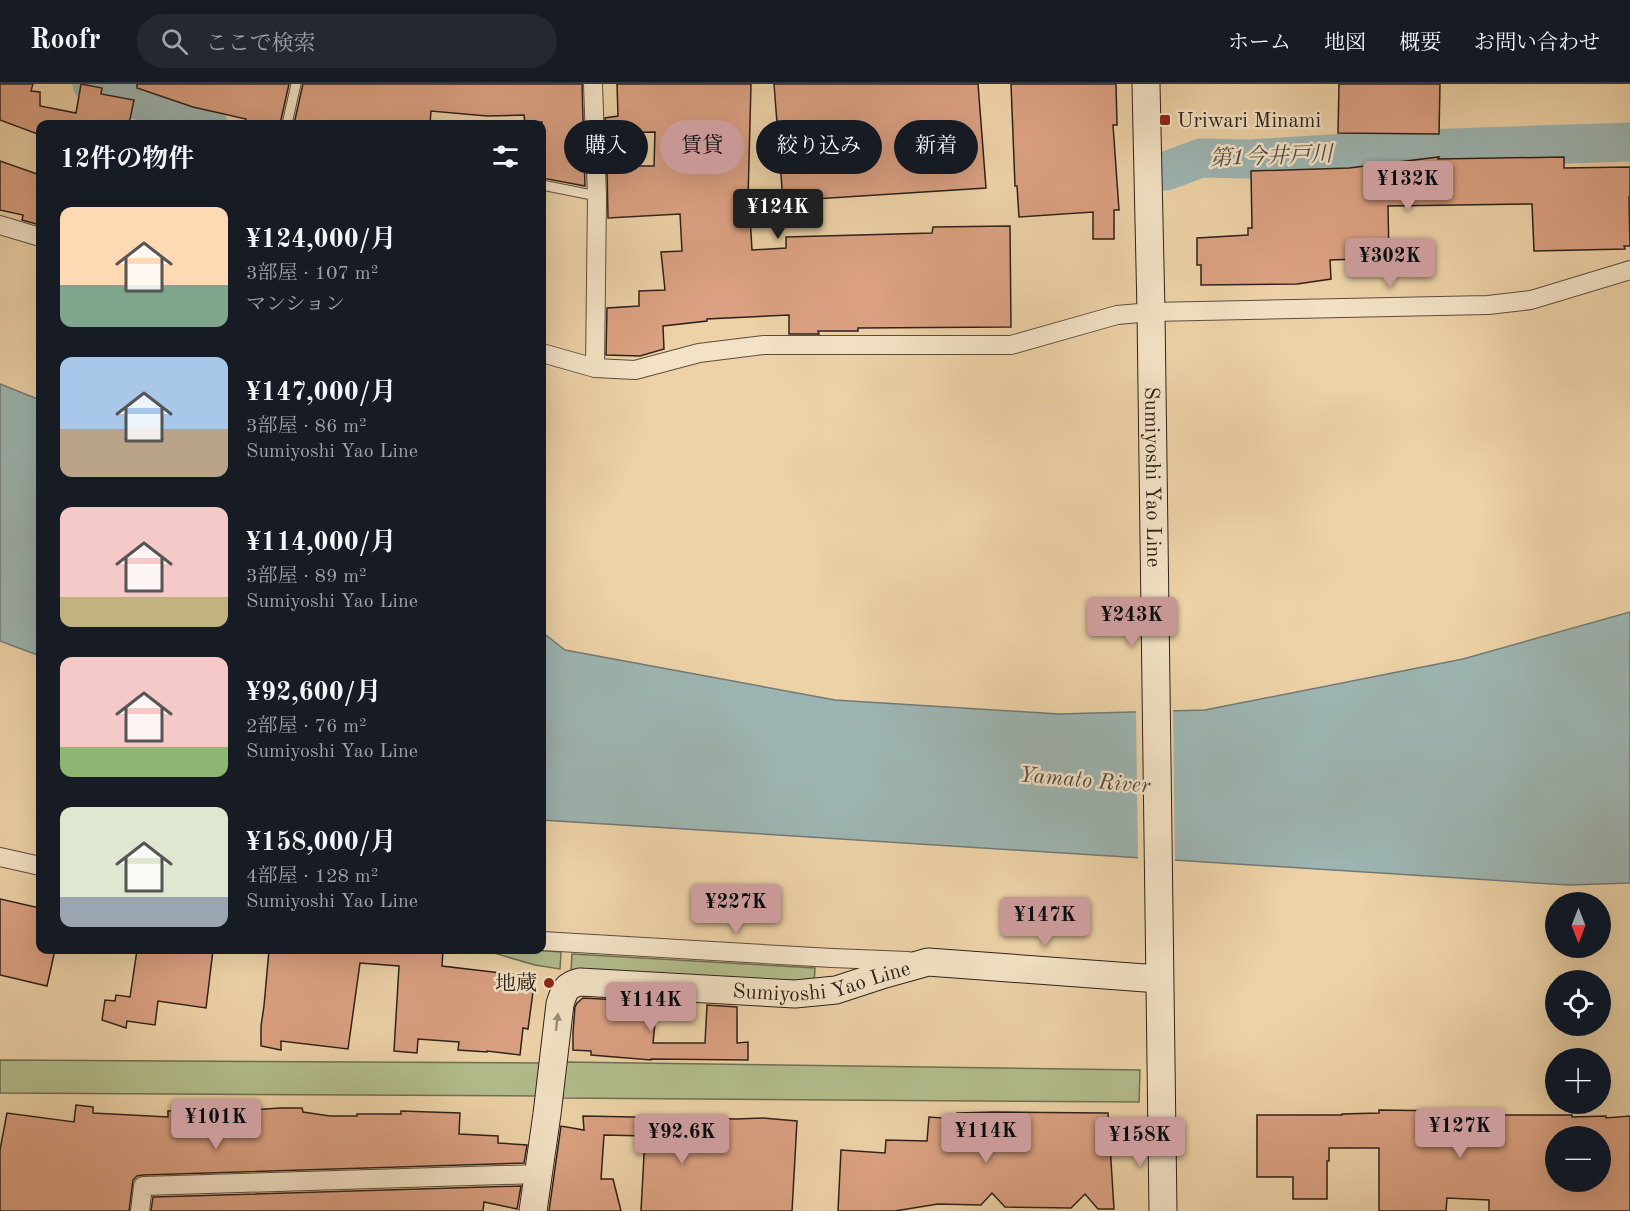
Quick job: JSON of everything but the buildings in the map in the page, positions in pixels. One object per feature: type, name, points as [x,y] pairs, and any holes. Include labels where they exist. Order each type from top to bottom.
[{"type":"main road","name":"Sumiyoshi Yao Line","points":[[1146,84],[1163,1208]]},
{"type":"main road","name":"Sumiyoshi Yao Line","points":[[532,1211],[547,1114],[560,1004],[564,992],[571,984],[580,982],[795,994],[836,990],[928,962],[1159,972]]},
{"type":"street","points":[[593,84],[597,196],[595,368]]},
{"type":"street","points":[[0,225],[36,236]]},
{"type":"street","points":[[546,354],[595,368],[635,370],[699,353],[764,345],[1011,345],[1117,315],[1150,321],[1488,305],[1531,300],[1630,270]]},
{"type":"street","points":[[0,856],[36,865]]},
{"type":"street","points":[[546,941],[928,962]]},
{"type":"street","points":[[140,1211],[142,1186],[538,1174]]},
{"type":"lane","points":[[288,120],[296,84]]},
{"type":"lane","points":[[546,186],[597,196]]},
{"type":"green space","points":[[561,952],[560,969],[535,965],[497,954]]},
{"type":"green space","points":[[572,954],[815,968],[814,984],[571,972]]},
{"type":"green space","points":[[0,1060],[540,1063],[536,1096],[0,1093]]},
{"type":"green space","points":[[564,1062],[1140,1070],[1139,1102],[562,1098]]},
{"type":"water","points":[[0,384],[36,398],[36,654],[0,641]]},
{"type":"water","name":"Yamato River","points":[[1630,612],[1630,883],[1569,885],[546,820],[546,635],[565,650],[835,700],[1059,714],[1205,710],[1463,659]]},
{"type":"pier","points":[[1173,708],[1175,863],[1138,861],[1136,709]]},
{"type":"waterway","name":"第1今井戸川","points":[[92,84],[196,120]]},
{"type":"waterway","name":"第1今井戸川","points":[[1166,171],[1201,158],[1249,159],[1393,150],[1630,142]]},
{"type":"place","name":"Uriwari Minami","points":[[1165,120]]},
{"type":"place","name":"地蔵","points":[[549,983]]}]
